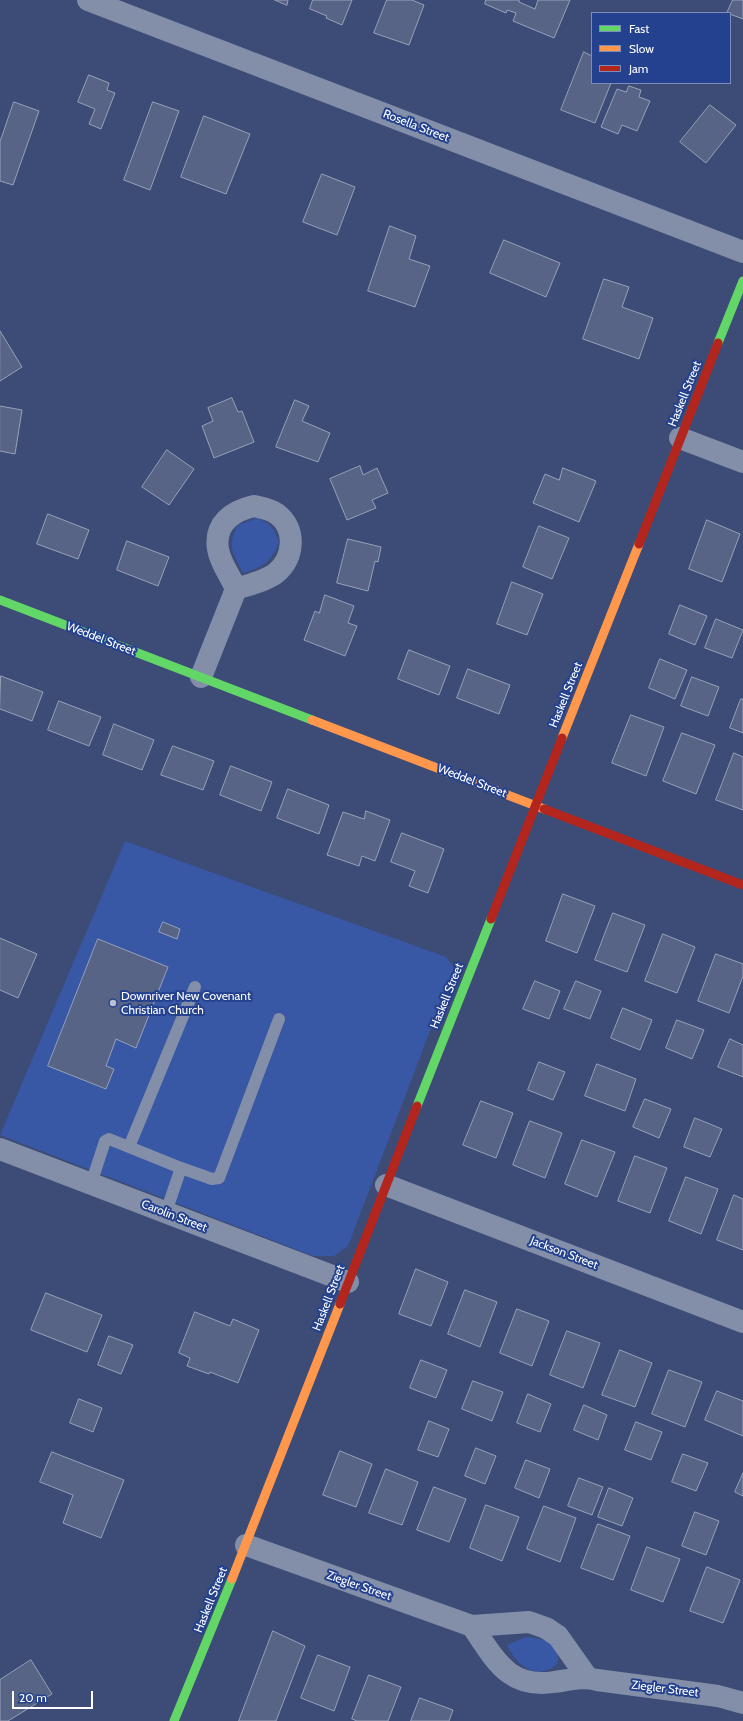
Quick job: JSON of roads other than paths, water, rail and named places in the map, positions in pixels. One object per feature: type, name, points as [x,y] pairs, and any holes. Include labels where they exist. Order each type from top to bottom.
[{"type":"street","name":"Rosella Street","points":[[88,0],[743,252]]},
{"type":"street","name":"Haskell Street","points":[[174,1721],[246,1545],[386,1185],[743,281]]},
{"type":"street","points":[[680,438],[743,462]]},
{"type":"street","points":[[201,677],[236,589]]},
{"type":"street","name":"Weddel Street","points":[[0,600],[743,884]]},
{"type":"street","name":"Carolin Street","points":[[0,1149],[348,1282]]},
{"type":"street","name":"Jackson Street","points":[[386,1185],[743,1322]]},
{"type":"street","name":"Ziegler Street","points":[[246,1545],[472,1626],[529,1622],[546,1628],[558,1636],[586,1677]]},
{"type":"street","name":"Ziegler Street","points":[[472,1626],[501,1667],[520,1679],[540,1684],[586,1677],[597,1680],[718,1696],[743,1703]]},
{"type":"lane","points":[[129,1147],[195,987]]},
{"type":"lane","points":[[91,1184],[105,1141],[109,1139],[212,1179],[219,1178],[279,1019]]},
{"type":"lane","points":[[166,1212],[182,1168]]},
{"type":"place","name":"Downriver New Covenant Christian Church","points":[[113,1003]]}]
